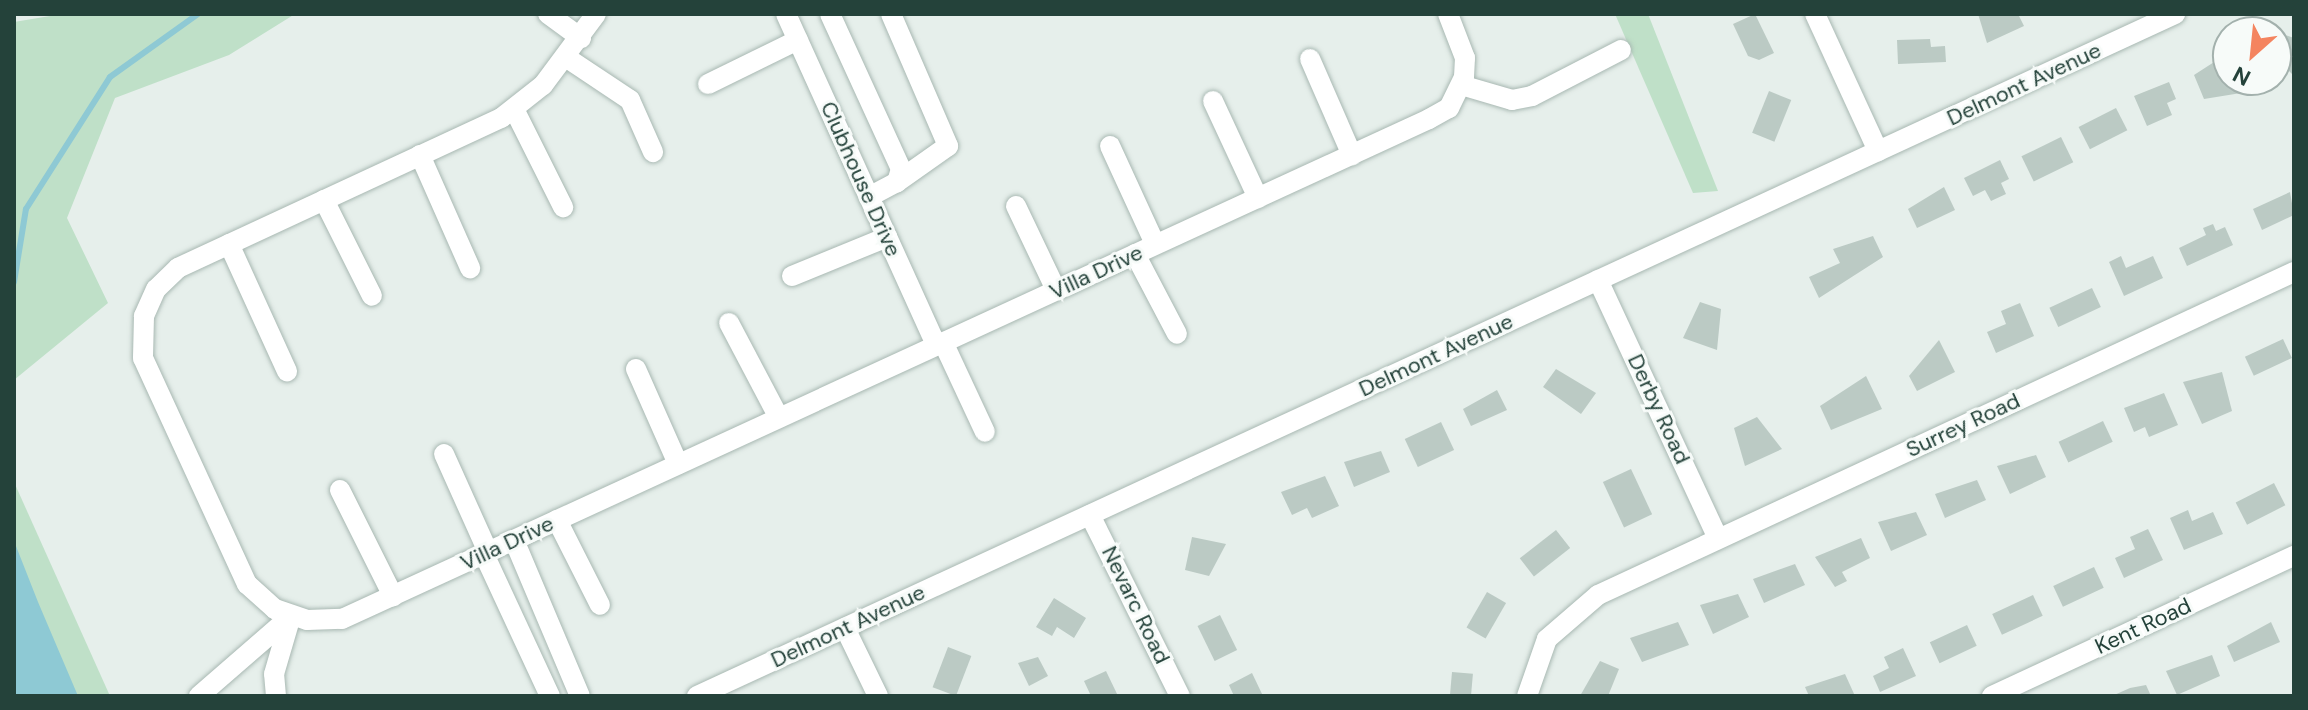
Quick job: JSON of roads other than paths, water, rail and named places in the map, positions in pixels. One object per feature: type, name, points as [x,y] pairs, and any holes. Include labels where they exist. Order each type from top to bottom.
[{"type":"street","points":[[548,14],[581,38]]},
{"type":"street","points":[[291,616],[247,584],[143,358],[144,316],[156,289],[178,268],[514,109],[567,58],[596,14]]},
{"type":"street","name":"Clubhouse Drive","points":[[786,14],[887,237],[985,432]]},
{"type":"street","points":[[830,14],[901,169],[897,182]]},
{"type":"street","points":[[869,197],[897,182],[948,146],[891,14]]},
{"type":"street","points":[[1815,14],[1878,151]]},
{"type":"street","name":"Delmont Avenue","points":[[697,696],[2175,14]]},
{"type":"street","points":[[1450,15],[1465,58],[1461,85],[1512,100],[1532,96],[1621,50]]},
{"type":"street","points":[[708,84],[798,40]]},
{"type":"street","points":[[567,58],[630,100],[653,152]]},
{"type":"street","points":[[1310,59],[1352,155]]},
{"type":"street","name":"Villa Drive","points":[[291,616],[342,619],[393,596],[1352,155],[1449,108],[1461,85]]},
{"type":"street","points":[[1213,101],[1258,198]]},
{"type":"street","points":[[514,109],[563,207]]},
{"type":"street","points":[[1110,146],[1155,244]]},
{"type":"street","points":[[420,155],[470,268]]},
{"type":"street","points":[[324,200],[372,296]]},
{"type":"street","points":[[1016,206],[1056,290]]},
{"type":"street","points":[[792,276],[887,237]]},
{"type":"street","points":[[229,244],[287,371]]},
{"type":"street","points":[[1135,254],[1177,334]]},
{"type":"street","name":"Surrey Road","points":[[1527,696],[1537,659],[1563,619],[1631,579],[2294,272]]},
{"type":"street","name":"Derby Road","points":[[1598,280],[1718,539]]},
{"type":"street","points":[[729,323],[779,418]]},
{"type":"street","points":[[636,369],[678,464]]},
{"type":"street","points":[[444,454],[550,696]]},
{"type":"street","points":[[340,490],[393,596]]},
{"type":"street","name":"Nevarc Road","points":[[1090,515],[1180,696]]},
{"type":"street","points":[[557,520],[600,605]]},
{"type":"street","points":[[514,540],[580,696]]},
{"type":"street","name":"Kent Road","points":[[1992,696],[2294,556]]},
{"type":"street","points":[[199,696],[291,616]]},
{"type":"street","points":[[276,696],[274,674],[291,616]]},
{"type":"street","points":[[845,628],[878,696]]},
{"type":"water","points":[[14,541],[38,602],[78,696],[14,696]]},
{"type":"waterway","points":[[14,282],[26,209],[110,77],[198,14]]}]
